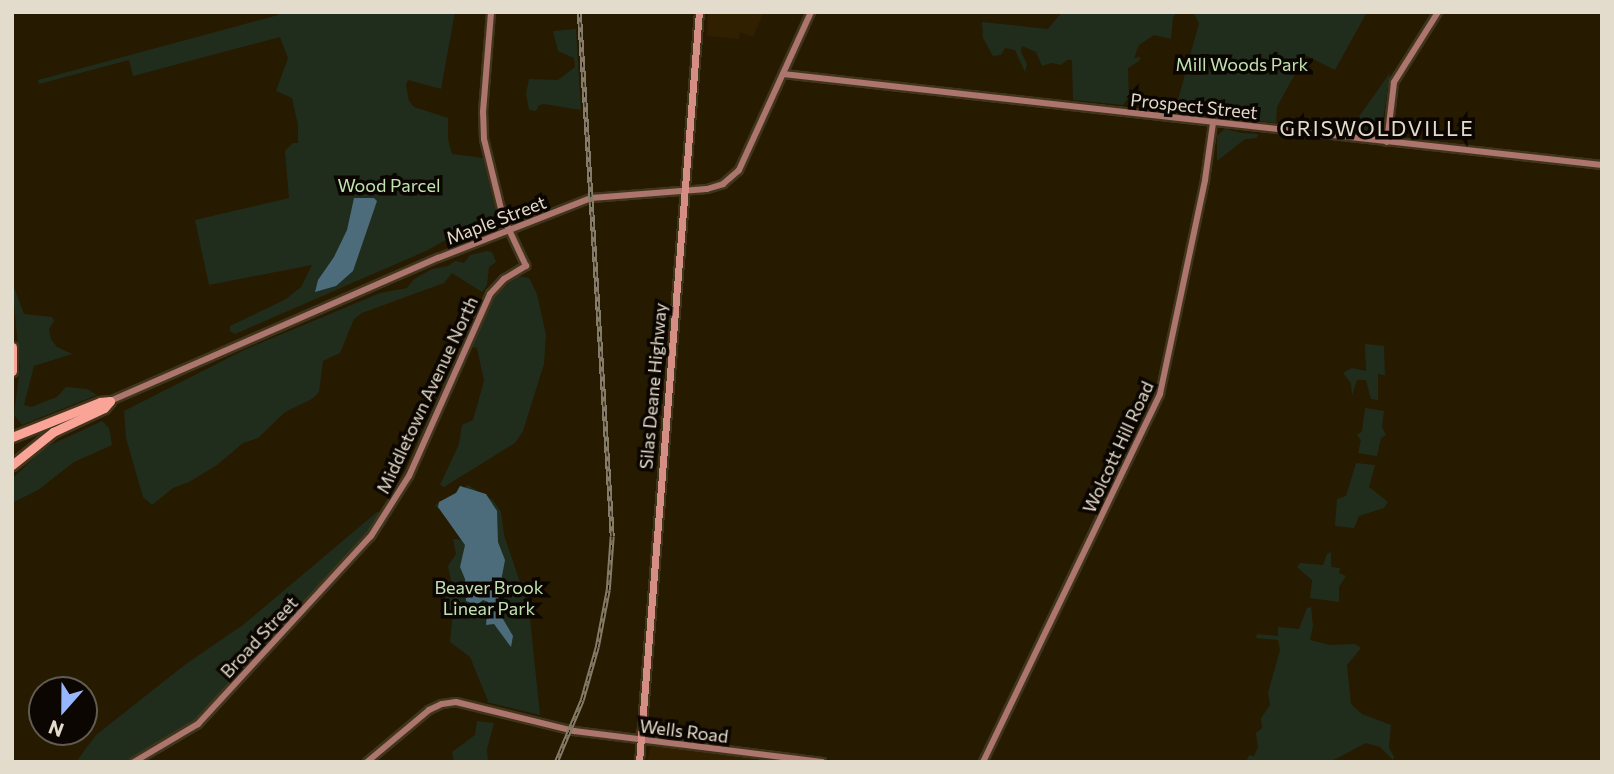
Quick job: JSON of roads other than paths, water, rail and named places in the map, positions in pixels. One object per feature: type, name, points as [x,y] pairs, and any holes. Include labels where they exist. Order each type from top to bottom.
[{"type":"highway","points":[[12,347],[12,371]]},
{"type":"highway","points":[[12,437],[100,401],[110,401]]},
{"type":"highway","points":[[12,465],[46,437],[104,408],[110,401]]},
{"type":"main road","name":"Silas Deane Highway","points":[[639,762],[699,12]]},
{"type":"street","points":[[491,12],[483,126],[493,180],[508,229]]},
{"type":"street","name":"Maple Street","points":[[110,401],[508,229],[601,196],[715,188],[736,174],[811,12]]},
{"type":"street","points":[[1387,142],[1394,82],[1438,12]]},
{"type":"street","name":"Prospect Street","points":[[783,74],[1602,165]]},
{"type":"street","name":"Wolcott Hill Road","points":[[983,762],[1160,394],[1205,180],[1213,123]]},
{"type":"street","name":"Middletown Avenue North","points":[[388,512],[413,468],[485,302],[505,279],[526,266],[508,229]]},
{"type":"street","name":"Broad Street","points":[[134,762],[202,720],[365,543],[388,512]]},
{"type":"street","name":"Wells Road","points":[[367,762],[424,715],[442,704],[471,704],[570,731],[822,762]]},
{"type":"water","points":[[354,198],[374,198],[377,201],[353,271],[336,286],[315,292],[318,280],[334,257],[347,230]]},
{"type":"water","points":[[460,486],[486,494],[497,511],[498,542],[505,560],[498,597],[503,619],[513,636],[511,647],[494,624],[486,625],[488,602],[483,600],[477,605],[466,601],[465,579],[460,567],[465,545],[438,507],[439,502],[456,493]]},
{"type":"railway","points":[[556,762],[582,700],[597,647],[608,590],[612,536],[579,12]]},
{"type":"district","name":"GRISWOLDVILLE","points":[[1377,128]]},
{"type":"park label","name":"Mill Woods Park","points":[[1242,64]]},
{"type":"park label","name":"Wood Parcel","points":[[389,185]]},
{"type":"park label","name":"Beaver Brook Linear Park","points":[[489,598]]}]
